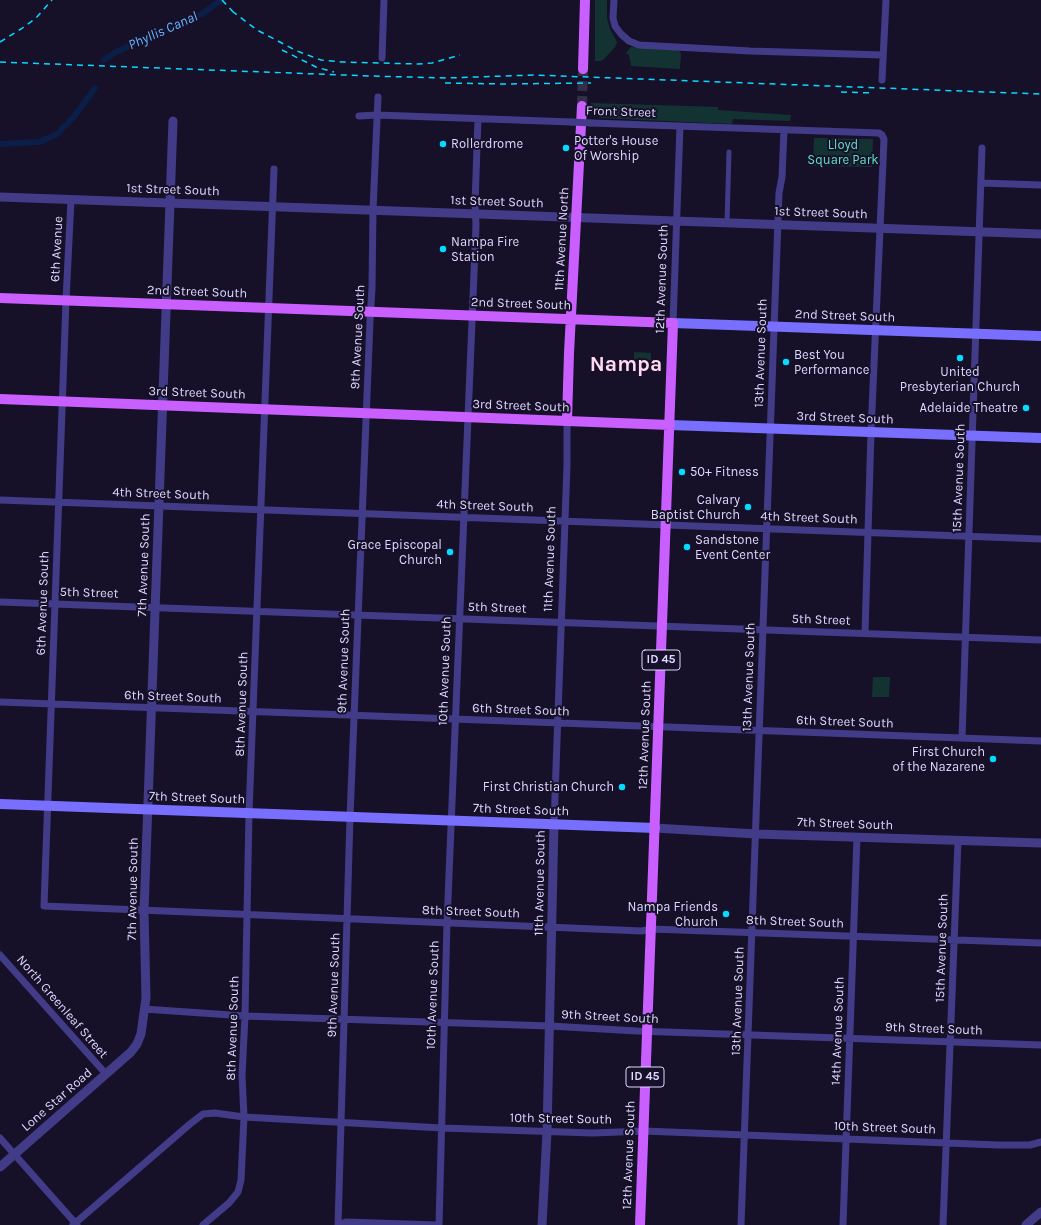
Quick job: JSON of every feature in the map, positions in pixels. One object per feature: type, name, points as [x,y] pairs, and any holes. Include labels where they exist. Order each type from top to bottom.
[{"type":"main road","points":[[583,69],[585,0]]},
{"type":"main road","name":"11th Avenue North","points":[[567,421],[582,106]]},
{"type":"main road","name":"2nd Street South","points":[[0,298],[1041,336]]},
{"type":"main road","name":"12th Avenue South","points":[[640,1225],[673,323]]},
{"type":"main road","name":"3rd Street South","points":[[0,399],[1041,438]]},
{"type":"main road","name":"7th Street South","points":[[0,804],[655,828]]},
{"type":"street","points":[[382,58],[384,0]]},
{"type":"street","points":[[614,0],[613,18],[615,26],[620,34],[639,45],[750,51],[883,55]]},
{"type":"street","points":[[882,80],[886,0]]},
{"type":"street","name":"9th Avenue South","points":[[339,1225],[350,817],[374,239],[373,210],[378,97]]},
{"type":"street","name":"Front Street","points":[[359,116],[377,115],[878,133],[882,135],[884,139],[879,228]]},
{"type":"street","name":"10th Avenue South","points":[[437,1225],[442,1128],[447,923],[472,315],[478,119]]},
{"type":"street","name":"7th Avenue South","points":[[131,1052],[137,1044],[141,1034],[146,998],[144,911],[173,120]]},
{"type":"street","name":"12th Avenue South","points":[[673,323],[680,126]]},
{"type":"street","name":"13th Avenue South","points":[[741,1225],[774,326],[784,130]]},
{"type":"street","name":"15th Avenue South","points":[[962,738],[982,148]]},
{"type":"street","points":[[727,223],[729,152]]},
{"type":"street","name":"8th Avenue South","points":[[202,1225],[238,1192],[241,1180],[244,1117],[242,1075],[248,915],[249,813],[274,169]]},
{"type":"street","points":[[981,182],[1041,185]]},
{"type":"street","name":"1st Street South","points":[[0,197],[1041,234]]},
{"type":"street","name":"6th Avenue","points":[[66,300],[71,200]]},
{"type":"street","points":[[865,633],[879,228]]},
{"type":"street","name":"6th Avenue South","points":[[44,906],[66,300]]},
{"type":"street","name":"11th Avenue South","points":[[542,1225],[547,1132],[554,824],[567,465],[567,421]]},
{"type":"street","name":"4th Street South","points":[[0,500],[1041,539]]},
{"type":"street","name":"5th Street","points":[[0,602],[1041,640]]},
{"type":"street","name":"6th Street South","points":[[0,702],[1041,741]]},
{"type":"street","name":"7th Street South","points":[[655,828],[756,834],[1041,843]]},
{"type":"street","name":"14th Avenue South","points":[[843,1225],[857,837]]},
{"type":"street","name":"15th Avenue South","points":[[944,1225],[958,841]]},
{"type":"street","name":"8th Street South","points":[[44,906],[642,931],[651,929],[1041,943]]},
{"type":"street","name":"North Greenleaf Street","points":[[0,955],[106,1074]]},
{"type":"street","name":"9th Street South","points":[[144,1009],[245,1016],[1041,1045]]},
{"type":"street","name":"Lone Star Road","points":[[0,1167],[131,1052]]},
{"type":"street","name":"10th Street South","points":[[75,1224],[203,1114],[215,1113],[244,1117],[547,1132],[593,1133],[644,1131],[1030,1145],[1041,1142]]},
{"type":"street","points":[[0,1138],[75,1224]]},
{"type":"street","points":[[1026,1225],[1041,1212]]},
{"type":"street","points":[[339,1225],[346,1222],[437,1225]]},
{"type":"green space","points":[[595,0],[607,0],[607,18],[610,29],[617,42],[615,47],[604,59],[600,61],[595,61]]},
{"type":"green space","points":[[631,47],[679,50],[681,54],[680,69],[631,66],[629,55],[626,53]]},
{"type":"green space","points":[[591,103],[718,107],[718,110],[791,115],[790,121],[733,119],[732,124],[599,118],[599,110],[592,110]]},
{"type":"green space","name":"Lloyd Square Park","points":[[814,138],[873,139],[872,167],[813,166]]},
{"type":"green space","points":[[634,352],[651,353],[651,360],[634,359]]},
{"type":"green space","points":[[873,677],[890,677],[889,697],[872,697]]},
{"type":"waterway","name":"Phyllis Canal","points":[[104,60],[116,52],[202,14],[221,0]]},
{"type":"waterway","name":"Phyllis Canal","points":[[0,144],[39,142],[57,134],[73,118],[95,88]]},
{"type":"tunnel","points":[[582,106],[583,69]]},
{"type":"railway","points":[[0,42],[36,18],[52,0]]},
{"type":"railway","points":[[222,0],[236,15]]},
{"type":"railway","points":[[232,11],[257,30],[297,51],[321,60],[418,64],[432,63],[460,55]]},
{"type":"railway","points":[[282,50],[316,67],[334,72]]},
{"type":"railway","points":[[0,62],[447,78],[534,75],[1041,94]]},
{"type":"railway","points":[[445,83],[591,83]]},
{"type":"railway","points":[[841,92],[873,93]]},
{"type":"place","name":"Rollerdrome","points":[[443,144]]},
{"type":"place","name":"Potter's House Of Worship","points":[[566,148]]},
{"type":"place","name":"Nampa Fire Station","points":[[443,249]]},
{"type":"place","name":"United Presbyterian Church","points":[[960,358]]},
{"type":"place","name":"Best You Performance","points":[[786,362]]},
{"type":"place","name":"Adelaide Theatre","points":[[1026,408]]},
{"type":"place","name":"50+ Fitness","points":[[682,472]]},
{"type":"place","name":"Calvary Baptist Church","points":[[748,507]]},
{"type":"place","name":"Sandstone Event Center","points":[[687,547]]},
{"type":"place","name":"Grace Episcopal Church","points":[[450,552]]},
{"type":"place","name":"First Church of the Nazarene","points":[[993,759]]},
{"type":"place","name":"First Christian Church","points":[[622,787]]},
{"type":"place","name":"Nampa Friends Church","points":[[726,914]]},
{"type":"district","name":"Nampa","points":[[626,365]]}]
